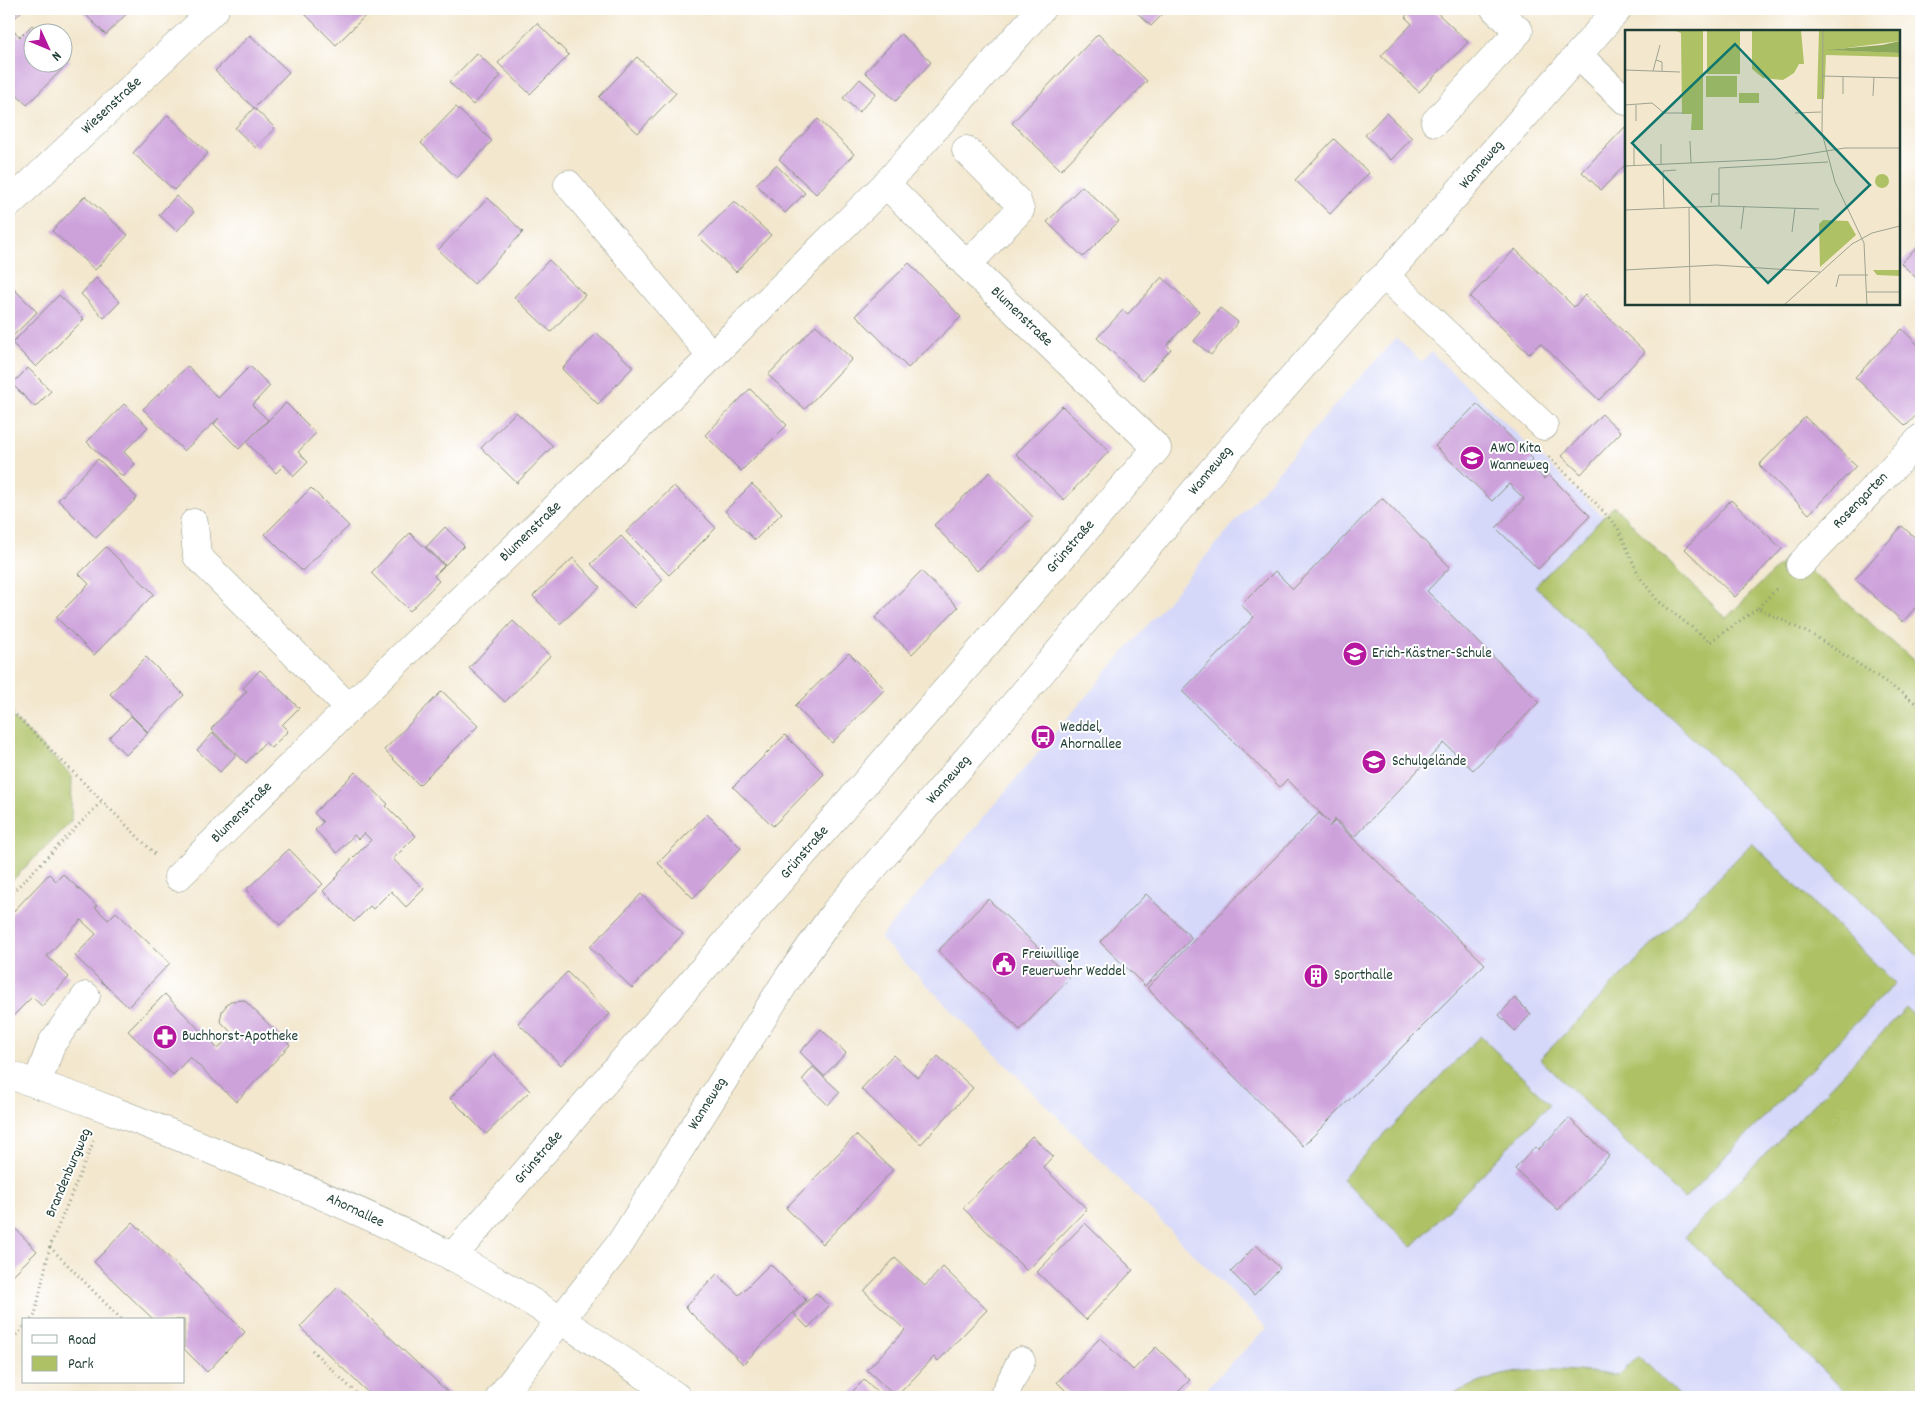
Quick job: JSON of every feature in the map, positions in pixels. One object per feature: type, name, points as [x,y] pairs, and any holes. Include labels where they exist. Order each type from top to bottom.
[{"type":"street","name":"Wiesenstraße","points":[[9,204],[215,9]]},
{"type":"street","name":"Blumenstraße","points":[[178,877],[886,184],[1041,9]]},
{"type":"street","points":[[1435,122],[1520,31],[1496,9]]},
{"type":"street","name":"Wanneweg","points":[[500,1397],[620,1244],[788,978],[835,912],[1012,707],[1219,462],[1372,287],[1385,276],[1618,9]]},
{"type":"street","points":[[1578,54],[1625,99]]},
{"type":"street","points":[[966,150],[1017,201],[1020,210],[967,265]]},
{"type":"street","points":[[568,184],[712,356]]},
{"type":"street","name":"Blumenstraße","points":[[886,184],[1157,448]]},
{"type":"street","points":[[1385,276],[1543,439]]},
{"type":"street","name":"Rosengarten","points":[[1800,565],[1921,438]]},
{"type":"street","name":"Grünstraße","points":[[452,1257],[1157,448]]},
{"type":"street","points":[[194,523],[196,556],[349,708]]},
{"type":"street","points":[[37,1084],[52,1044],[86,996]]},
{"type":"street","name":"Ahornallee","points":[[9,1075],[108,1108],[345,1206],[452,1257],[560,1319],[677,1397]]},
{"type":"street","points":[[1003,1397],[1021,1361]]},
{"type":"path","points":[[1543,439],[1618,528],[1639,576],[1657,600],[1710,642],[1758,608],[1816,638],[1874,674],[1921,707]]},
{"type":"path","points":[[9,708],[178,877]]},
{"type":"path","points":[[9,896],[103,800]]},
{"type":"path","name":"Brandenburgweg","points":[[33,1318],[50,1246],[108,1108]]},
{"type":"path","points":[[50,1246],[120,1318]]},
{"type":"path","points":[[9,1342],[22,1329]]},
{"type":"path","points":[[312,1350],[360,1397]]},
{"type":"shaded area","name":"Schulgelände","points":[[1396,338],[1422,362],[1431,352],[1604,517],[1536,587],[1921,959],[1921,1397],[1197,1397],[1267,1328],[880,938],[1340,399]]},
{"type":"green space","points":[[1614,506],[1726,618],[1791,554],[1921,667],[1921,959],[1535,586]]},
{"type":"green space","points":[[9,714],[72,776],[71,821],[9,884]]},
{"type":"green space","points":[[1752,843],[1895,983],[1684,1199],[1540,1059]]},
{"type":"green space","points":[[1906,1008],[1921,1022],[1921,1397],[1850,1397],[1685,1237]]},
{"type":"green space","points":[[1480,1036],[1550,1104],[1412,1247],[1342,1179]]},
{"type":"green space","points":[[1639,1356],[1680,1397],[1445,1397],[1492,1378],[1529,1371],[1573,1371],[1618,1376]]},
{"type":"building","points":[[9,9],[24,9],[15,18],[9,12]]},
{"type":"building","points":[[80,9],[131,9],[106,35]]},
{"type":"building","points":[[305,9],[372,9],[336,45],[303,12]]},
{"type":"building","points":[[1133,9],[1168,9],[1151,26]]},
{"type":"building","points":[[1412,9],[1433,9],[1468,42],[1419,92],[1381,56],[1412,24],[1405,17]]},
{"type":"building","points":[[537,23],[569,55],[530,94],[498,63]]},
{"type":"building","points":[[9,26],[20,37],[22,35],[22,72],[59,72],[27,105],[9,88]]},
{"type":"building","points":[[901,34],[931,62],[896,101],[865,72]]},
{"type":"building","points":[[1098,34],[1147,81],[1061,170],[1012,123]]},
{"type":"building","points":[[250,35],[289,72],[254,108],[215,71]]},
{"type":"building","points":[[477,53],[501,76],[473,105],[449,82]]},
{"type":"building","points":[[637,57],[676,93],[638,133],[599,97]]},
{"type":"building","points":[[860,79],[876,93],[859,112],[843,98]]},
{"type":"building","points":[[456,107],[492,141],[457,178],[421,143]]},
{"type":"building","points":[[254,108],[275,128],[256,148],[235,128]]},
{"type":"building","points":[[1386,113],[1412,138],[1391,160],[1365,135]]},
{"type":"building","points":[[168,115],[208,153],[174,190],[133,153]]},
{"type":"building","points":[[818,119],[854,154],[816,194],[779,159]]},
{"type":"building","points":[[1625,127],[1625,165],[1601,190],[1582,172]]},
{"type":"building","points":[[1334,139],[1369,173],[1330,214],[1295,180]]},
{"type":"building","points":[[776,165],[805,193],[785,213],[756,184]]},
{"type":"building","points":[[1082,186],[1119,221],[1083,257],[1047,222]]},
{"type":"building","points":[[85,196],[128,235],[95,270],[52,231]]},
{"type":"building","points":[[176,196],[194,212],[177,231],[159,215]]},
{"type":"building","points":[[488,198],[523,232],[474,284],[438,250]]},
{"type":"building","points":[[734,201],[771,235],[736,272],[699,237]]},
{"type":"building","points":[[1921,244],[1921,283],[1901,263]]},
{"type":"building","points":[[1515,249],[1574,307],[1585,295],[1645,352],[1599,400],[1540,343],[1529,354],[1470,297]]},
{"type":"building","points":[[549,260],[585,295],[551,332],[514,297]]},
{"type":"building","points":[[909,263],[961,317],[908,368],[856,315]]},
{"type":"building","points":[[1162,277],[1199,311],[1167,345],[1171,349],[1143,380],[1097,338],[1123,310],[1128,314]]},
{"type":"building","points":[[96,278],[120,302],[104,318],[81,294]]},
{"type":"building","points":[[9,284],[37,312],[9,340]]},
{"type":"building","points":[[59,295],[84,319],[36,367],[12,343]]},
{"type":"building","points":[[1220,308],[1238,322],[1211,355],[1194,341]]},
{"type":"building","points":[[816,325],[852,359],[805,409],[768,375]]},
{"type":"building","points":[[1902,329],[1921,348],[1921,410],[1906,426],[1855,377]]},
{"type":"building","points":[[597,333],[633,367],[598,404],[562,369]]},
{"type":"building","points":[[188,366],[218,398],[250,366],[270,386],[252,405],[268,420],[239,449],[214,424],[219,418],[184,451],[143,409]]},
{"type":"building","points":[[28,368],[51,391],[35,407],[12,384]]},
{"type":"building","points":[[750,389],[787,425],[741,471],[705,435]]},
{"type":"building","points":[[286,403],[316,433],[298,452],[308,462],[294,476],[284,465],[276,473],[246,442]]},
{"type":"building","points":[[124,404],[148,427],[124,452],[135,464],[123,477],[87,442]]},
{"type":"building","points":[[1477,404],[1533,459],[1528,463],[1544,479],[1548,474],[1590,516],[1538,569],[1496,528],[1524,499],[1509,484],[1492,501],[1435,446]]},
{"type":"building","points":[[1062,406],[1109,451],[1064,500],[1016,454]]},
{"type":"building","points":[[516,412],[553,446],[517,483],[481,448]]},
{"type":"building","points":[[1602,414],[1621,432],[1581,474],[1562,456]]},
{"type":"building","points":[[1805,417],[1856,466],[1809,514],[1759,465]]},
{"type":"building","points":[[98,459],[137,498],[96,538],[58,500]]},
{"type":"building","points":[[990,472],[1033,517],[977,571],[934,525]]},
{"type":"building","points":[[752,484],[782,513],[755,540],[725,511]]},
{"type":"building","points":[[674,486],[716,528],[669,575],[626,532]]},
{"type":"building","points":[[311,488],[349,526],[302,571],[265,534]]},
{"type":"building","points":[[1382,498],[1450,567],[1427,591],[1539,702],[1473,770],[1444,743],[1354,837],[1335,819],[1329,827],[1335,821],[1485,964],[1303,1146],[1147,988],[1319,813],[1329,822],[1287,779],[1280,787],[1182,691],[1254,617],[1241,605],[1275,571],[1293,589]]},
{"type":"building","points":[[1731,500],[1782,549],[1735,597],[1685,549]]},
{"type":"building","points":[[1902,526],[1921,543],[1921,601],[1903,622],[1855,579]]},
{"type":"building","points":[[445,527],[464,546],[445,565],[426,547]]},
{"type":"building","points":[[410,533],[444,566],[434,576],[439,581],[410,611],[371,573]]},
{"type":"building","points":[[621,536],[663,580],[634,608],[591,564]]},
{"type":"building","points":[[106,547],[154,594],[94,655],[56,617],[89,584],[79,574]]},
{"type":"building","points":[[573,558],[600,587],[560,624],[533,596]]},
{"type":"building","points":[[921,571],[958,607],[912,654],[875,618]]},
{"type":"building","points":[[513,621],[550,656],[505,702],[469,668]]},
{"type":"building","points":[[849,653],[885,689],[832,743],[795,706]]},
{"type":"building","points":[[146,657],[184,695],[148,732],[110,694]]},
{"type":"building","points":[[260,670],[299,708],[282,725],[288,731],[271,748],[265,742],[246,763],[211,729],[247,691],[243,688]]},
{"type":"building","points":[[442,691],[478,726],[419,785],[384,750]]},
{"type":"building","points":[[131,716],[148,733],[126,755],[109,738]]},
{"type":"building","points":[[213,733],[236,755],[220,772],[197,750]]},
{"type":"building","points":[[785,735],[824,774],[773,826],[733,787]]},
{"type":"building","points":[[355,772],[388,804],[386,806],[416,836],[393,859],[424,889],[406,907],[391,891],[373,909],[370,906],[354,922],[323,891],[371,840],[364,833],[358,839],[354,835],[337,853],[315,830],[323,822],[314,813]]},
{"type":"building","points":[[707,814],[741,848],[693,898],[658,863]]},
{"type":"building","points":[[289,849],[323,884],[280,925],[246,890]]},
{"type":"building","points":[[49,874],[56,881],[63,874],[97,906],[95,907],[108,920],[116,912],[170,963],[128,1007],[75,956],[96,934],[81,920],[47,956],[69,977],[42,1006],[32,997],[9,1020],[9,945],[12,942],[9,939],[9,916]]},
{"type":"building","points":[[641,894],[683,934],[632,988],[590,947]]},
{"type":"building","points":[[1146,894],[1192,938],[1145,986],[1100,942]]},
{"type":"building","name":"Freiwillige Feuerwehr Weddel","points":[[988,899],[1070,978],[1020,1030],[938,951]]},
{"type":"building","points":[[567,972],[610,1014],[561,1065],[518,1023]]},
{"type":"building","points":[[165,994],[218,1049],[232,1033],[220,1021],[222,1011],[230,1001],[244,1000],[290,1045],[236,1102],[190,1057],[173,1075],[128,1031]]},
{"type":"building","points":[[1515,998],[1531,1014],[1515,1031],[1499,1015]]},
{"type":"building","points":[[821,1029],[846,1053],[824,1076],[800,1052]]},
{"type":"building","points":[[494,1054],[530,1091],[486,1134],[450,1098]]},
{"type":"building","points":[[893,1055],[918,1078],[938,1056],[973,1088],[921,1144],[861,1089]]},
{"type":"building","points":[[813,1067],[840,1092],[828,1105],[802,1080]]},
{"type":"building","points":[[1569,1118],[1609,1156],[1558,1210],[1515,1169],[1535,1147],[1538,1150]]},
{"type":"building","points":[[856,1135],[893,1170],[823,1244],[786,1208]]},
{"type":"building","points":[[1032,1136],[1053,1156],[1043,1167],[1087,1209],[1027,1271],[963,1208]]},
{"type":"building","points":[[9,1222],[37,1251],[9,1279]]},
{"type":"building","points":[[133,1222],[245,1332],[207,1372],[185,1350],[185,1318],[152,1318],[94,1262]]},
{"type":"building","points":[[1085,1223],[1133,1270],[1086,1320],[1037,1272]]},
{"type":"building","points":[[1256,1245],[1280,1268],[1254,1295],[1231,1272]]},
{"type":"building","points":[[895,1258],[925,1286],[943,1267],[987,1310],[938,1361],[934,1357],[896,1397],[867,1370],[905,1330],[864,1291]]},
{"type":"building","points":[[770,1264],[806,1300],[743,1364],[685,1307],[717,1274],[739,1295]]},
{"type":"building","points":[[338,1287],[453,1397],[373,1397],[363,1388],[300,1327]]},
{"type":"building","points":[[816,1293],[829,1306],[808,1328],[794,1314]]},
{"type":"building","points":[[1100,1338],[1133,1370],[1156,1347],[1190,1380],[1173,1397],[1072,1397],[1057,1382]]},
{"type":"building","points":[[864,1380],[882,1397],[847,1397]]},
{"type":"place","name":"AWO Kita Wanneweg","points":[[1472,458]]},
{"type":"place","name":"Erich-Kästner-Schule","points":[[1355,654]]},
{"type":"place","name":"Weddel, Ahornallee","points":[[1043,737]]},
{"type":"place","name":"Schulgelände","points":[[1374,762]]},
{"type":"place","name":"Freiwillige Feuerwehr Weddel","points":[[1004,964]]},
{"type":"place","name":"Sporthalle","points":[[1316,976]]},
{"type":"place","name":"Buchhorst-Apotheke","points":[[165,1037]]}]
